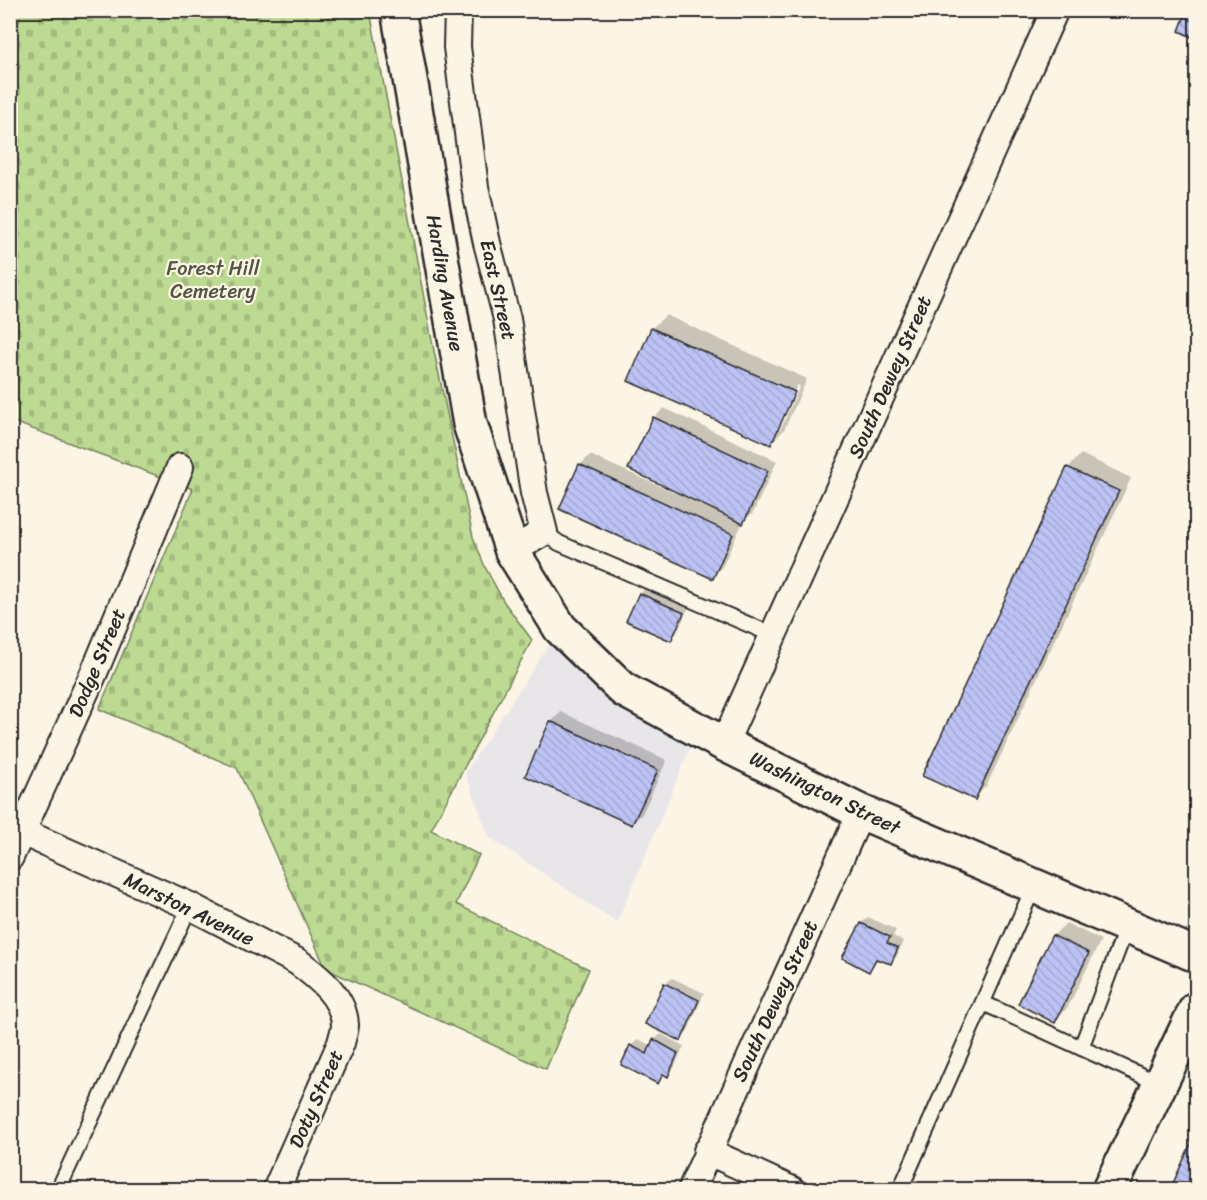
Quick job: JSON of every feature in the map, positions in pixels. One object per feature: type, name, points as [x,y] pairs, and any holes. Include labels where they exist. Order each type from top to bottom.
[{"type":"main road","name":"Harding Avenue","points":[[398,10],[470,424],[512,551]]},
{"type":"main road","name":"Washington Street","points":[[512,551],[560,628],[624,690],[724,744],[861,812],[1197,955]]},
{"type":"main road","points":[[1108,1190],[1197,1009]]},
{"type":"street","name":"East Street","points":[[458,10],[457,47],[475,187],[507,319],[534,493],[544,532]]},
{"type":"street","name":"South Dewey Street","points":[[724,744],[1056,10]]},
{"type":"street","name":"Dodge Street","points":[[10,857],[93,675],[180,467]]},
{"type":"street","points":[[512,551],[544,532]]},
{"type":"street","name":"South Dewey Street","points":[[691,1190],[861,812]]},
{"type":"street","name":"Marston Avenue","points":[[22,832],[190,906],[298,962],[329,989],[341,1007]]},
{"type":"street","name":"Doty Street","points":[[276,1190],[341,1043],[345,1025],[341,1007]]},
{"type":"street","points":[[707,1151],[792,1190]]},
{"type":"lane","points":[[544,532],[559,543],[773,635]]},
{"type":"lane","points":[[900,1190],[1034,886]]},
{"type":"lane","points":[[58,1190],[190,906]]},
{"type":"lane","points":[[1081,1048],[1127,926]]},
{"type":"lane","points":[[983,1003],[1160,1084]]},
{"type":"shaded area","points":[[560,628],[698,730],[617,923],[489,837],[465,773]]},
{"type":"green space","name":"Forest Hill Cemetery","points":[[10,11],[370,11],[433,346],[473,537],[485,567],[504,602],[532,640],[431,830],[479,855],[456,904],[589,969],[546,1069],[326,969],[237,768],[99,709],[193,489],[11,421]]},
{"type":"building","points":[[1187,10],[1196,10],[1196,39],[1179,31]]},
{"type":"building","points":[[651,328],[795,392],[771,445],[628,381]]},
{"type":"building","points":[[653,417],[768,471],[743,524],[628,469]]},
{"type":"building","points":[[579,464],[733,534],[713,579],[559,509]]},
{"type":"building","points":[[1067,467],[1119,491],[975,800],[922,776]]},
{"type":"building","points":[[639,593],[684,613],[671,641],[626,621]]},
{"type":"building","points":[[550,721],[658,770],[632,825],[525,776]]},
{"type":"building","points":[[861,923],[890,937],[887,943],[898,948],[891,964],[876,959],[869,972],[842,958]]},
{"type":"building","points":[[1052,935],[1089,953],[1055,1023],[1018,1004]]},
{"type":"building","points":[[664,983],[699,1000],[681,1041],[645,1024]]},
{"type":"building","points":[[653,1039],[678,1053],[668,1077],[663,1074],[658,1084],[621,1065],[630,1045],[647,1054]]},
{"type":"building","points":[[1196,1132],[1196,1190],[1170,1190]]}]
